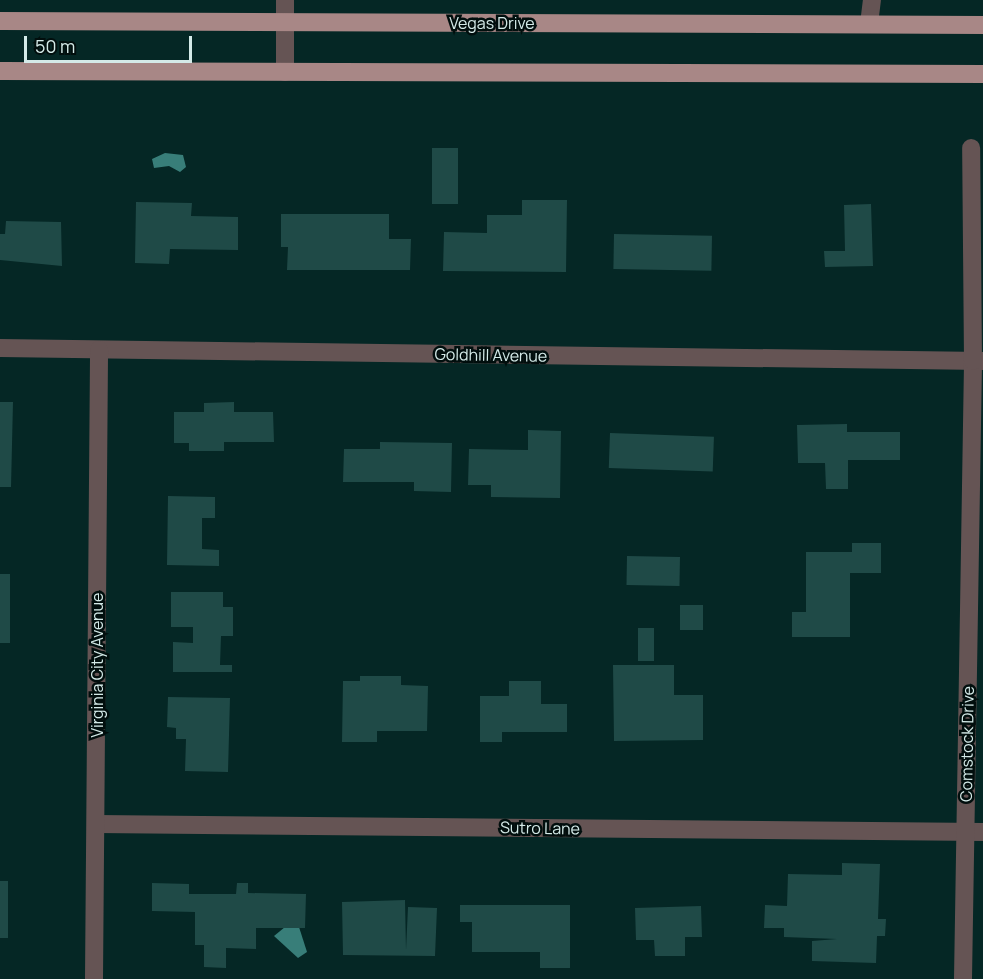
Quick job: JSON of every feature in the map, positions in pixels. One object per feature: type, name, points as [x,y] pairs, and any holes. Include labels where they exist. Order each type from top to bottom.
[{"type":"main road","name":"Vegas Drive","points":[[0,21],[983,25]]},
{"type":"main road","points":[[0,71],[983,74]]},
{"type":"street","points":[[285,0],[285,72]]},
{"type":"street","points":[[869,24],[872,0]]},
{"type":"street","name":"Comstock Drive","points":[[963,979],[974,832],[978,361],[971,148]]},
{"type":"street","name":"Goldhill Avenue","points":[[0,348],[978,361]]},
{"type":"street","name":"Virginia City Avenue","points":[[94,979],[99,350]]},
{"type":"street","name":"Sutro Lane","points":[[96,824],[974,832]]},
{"type":"water","points":[[165,153],[183,155],[186,167],[180,172],[169,166],[154,168],[152,159]]},
{"type":"water","points":[[285,927],[299,927],[307,952],[298,958],[274,936]]},
{"type":"building","points":[[432,148],[458,148],[458,204],[432,204]]},
{"type":"building","points":[[522,200],[567,200],[566,272],[443,271],[444,232],[487,233],[487,215],[522,215]]},
{"type":"building","points":[[136,202],[192,203],[191,216],[238,217],[238,250],[170,249],[169,264],[135,263]]},
{"type":"building","points":[[871,204],[873,266],[825,267],[824,251],[845,251],[844,205]]},
{"type":"building","points":[[281,214],[389,214],[389,239],[411,239],[410,270],[287,270],[288,247],[281,247]]},
{"type":"building","points":[[6,221],[61,222],[62,266],[0,260],[0,234],[5,234]]},
{"type":"building","points":[[614,234],[712,236],[711,271],[613,269]]},
{"type":"building","points":[[0,402],[13,402],[11,487],[0,487]]},
{"type":"building","points":[[234,402],[234,412],[273,412],[274,442],[224,442],[224,451],[189,451],[189,443],[174,443],[174,412],[204,412],[204,403]]},
{"type":"building","points":[[847,424],[847,432],[900,432],[900,460],[848,460],[848,489],[826,489],[825,463],[798,463],[797,425]]},
{"type":"building","points":[[528,430],[561,431],[560,498],[491,497],[491,485],[468,485],[469,449],[528,450]]},
{"type":"building","points":[[610,433],[714,437],[713,472],[609,468]]},
{"type":"building","points":[[380,442],[452,443],[451,492],[414,491],[414,482],[343,482],[344,449],[380,449]]},
{"type":"building","points":[[168,496],[215,497],[215,518],[202,518],[202,549],[219,550],[219,566],[167,565]]},
{"type":"building","points":[[852,543],[881,543],[881,573],[850,573],[850,637],[792,637],[792,612],[806,612],[806,552],[852,552]]},
{"type":"building","points":[[627,556],[680,557],[679,586],[626,585]]},
{"type":"building","points":[[0,574],[10,574],[10,643],[0,643]]},
{"type":"building","points":[[171,592],[223,592],[223,607],[233,607],[233,636],[221,636],[220,665],[232,665],[232,672],[173,672],[173,642],[193,643],[193,627],[171,627]]},
{"type":"building","points":[[680,605],[703,605],[703,630],[680,630]]},
{"type":"building","points":[[638,628],[654,628],[654,661],[638,661]]},
{"type":"building","points":[[613,665],[674,665],[674,695],[703,695],[703,740],[614,741]]},
{"type":"building","points":[[360,676],[401,676],[401,685],[428,686],[427,731],[377,731],[377,742],[342,742],[343,681],[360,681]]},
{"type":"building","points":[[509,681],[541,681],[541,704],[567,704],[567,732],[502,732],[502,742],[480,742],[480,696],[509,696]]},
{"type":"building","points":[[168,697],[230,698],[228,772],[185,771],[186,739],[176,739],[176,728],[167,727]]},
{"type":"building","points":[[842,863],[880,864],[878,919],[886,919],[885,936],[877,936],[876,963],[812,961],[812,941],[837,939],[784,937],[784,928],[764,928],[765,905],[787,906],[788,874],[842,875]]},
{"type":"building","points":[[0,881],[8,881],[8,938],[0,938]]},
{"type":"building","points":[[152,883],[189,884],[189,894],[236,894],[237,883],[248,883],[248,893],[306,894],[305,928],[256,928],[256,949],[226,948],[226,968],[204,967],[204,945],[195,945],[195,912],[152,911]]},
{"type":"building","points":[[405,900],[406,950],[408,907],[437,908],[435,956],[343,955],[342,902]]},
{"type":"building","points":[[460,905],[570,905],[570,968],[540,968],[540,952],[472,952],[472,922],[460,922]]},
{"type":"building","points":[[701,906],[702,937],[685,937],[685,956],[655,956],[654,940],[636,940],[635,908]]}]
